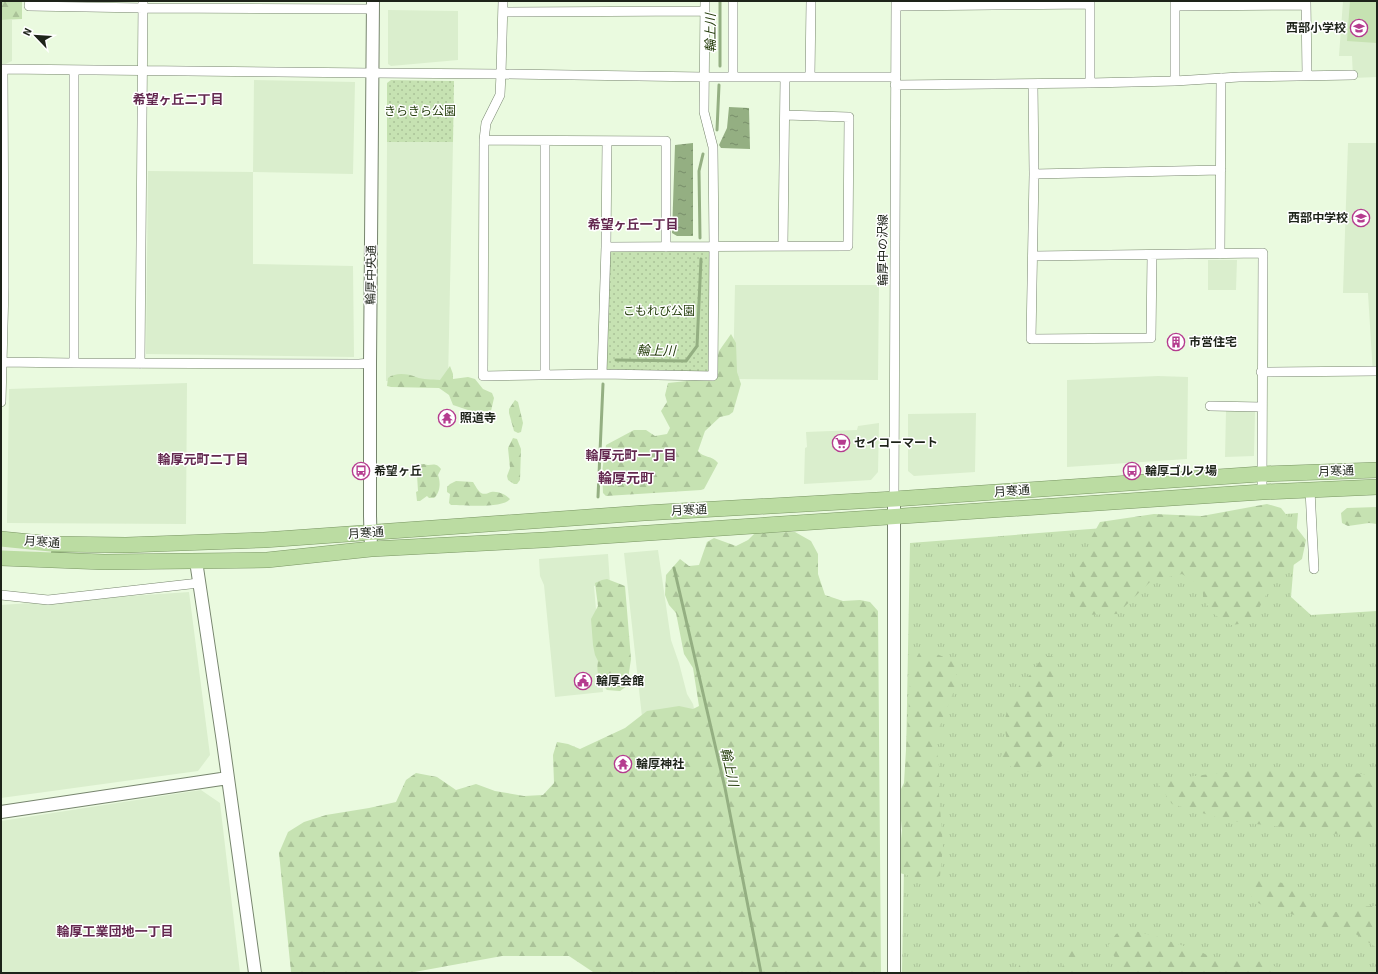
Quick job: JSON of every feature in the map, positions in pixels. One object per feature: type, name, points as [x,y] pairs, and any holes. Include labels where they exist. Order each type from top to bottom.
[{"type":"highway","name":"月寒通","points":[[1,539],[51,544],[126,545],[231,542],[644,513],[894,499],[1261,474],[1377,470]]},
{"type":"highway","name":"月寒通","points":[[1,558],[104,562],[268,560],[371,549],[532,541],[1262,492],[1377,487]]},
{"type":"main road","points":[[1,548],[118,552],[172,549],[231,542]]},
{"type":"street","points":[[30,1],[29,6],[373,5]]},
{"type":"street","points":[[503,1],[500,95],[486,123],[484,140],[483,376],[602,374],[713,376],[714,246],[712,147],[704,112],[705,1]]},
{"type":"street","points":[[733,1],[733,76]]},
{"type":"street","points":[[810,77],[811,1]]},
{"type":"street","points":[[896,3],[1090,3],[1090,83]]},
{"type":"street","name":"輪厚中の沢線","points":[[894,499],[896,3]]},
{"type":"street","points":[[1175,81],[1175,4],[1306,3],[1306,76]]},
{"type":"street","points":[[140,364],[143,5]]},
{"type":"street","name":"輪厚中央通","points":[[371,549],[370,363],[373,5]]},
{"type":"street","points":[[503,12],[705,11]]},
{"type":"street","points":[[1,402],[3,69],[373,74],[810,77],[896,81],[1033,84],[1353,75]]},
{"type":"street","points":[[74,70],[74,364]]},
{"type":"street","points":[[784,246],[785,77]]},
{"type":"street","points":[[1220,254],[1221,78]]},
{"type":"street","points":[[1033,84],[1034,174],[1031,339],[1151,338],[1152,255]]},
{"type":"street","points":[[606,247],[848,246],[849,117],[785,115]]},
{"type":"street","points":[[484,140],[666,141],[666,247]]},
{"type":"street","points":[[545,140],[545,375]]},
{"type":"street","points":[[602,374],[606,247],[607,141]]},
{"type":"street","points":[[1034,174],[1221,170]]},
{"type":"street","points":[[1033,256],[1262,254],[1262,492]]},
{"type":"street","points":[[2,362],[74,364],[370,363]]},
{"type":"street","points":[[1261,372],[1377,371]]},
{"type":"street","points":[[1210,406],[1262,407]]},
{"type":"street","points":[[1310,490],[1314,569]]},
{"type":"street","points":[[894,499],[894,973]]},
{"type":"street","points":[[196,561],[255,973]]},
{"type":"street","points":[[1,595],[48,600],[199,583]]},
{"type":"street","points":[[1,812],[228,778]]},
{"type":"shaded area","name":"西部小学校","points":[[1343,1],[1377,1],[1377,77],[1353,78],[1352,56],[1339,56]]},
{"type":"shaded area","points":[[388,10],[458,11],[458,60],[391,66],[388,64]]},
{"type":"shaded area","points":[[1,20],[12,20],[12,61],[1,66]]},
{"type":"shaded area","points":[[254,80],[355,82],[353,174],[253,172]]},
{"type":"shaded area","points":[[387,142],[453,142],[448,382],[386,381]]},
{"type":"shaded area","name":"西部中学校","points":[[1348,143],[1377,143],[1377,374],[1373,375],[1368,293],[1343,293]]},
{"type":"shaded area","points":[[148,171],[253,172],[253,264],[353,266],[354,357],[146,354]]},
{"type":"shaded area","points":[[1208,260],[1237,260],[1236,290],[1208,290]]},
{"type":"shaded area","points":[[735,285],[879,285],[878,380],[733,379]]},
{"type":"shaded area","points":[[1158,376],[1188,377],[1187,459],[1067,467],[1067,380]]},
{"type":"shaded area","points":[[187,383],[186,524],[7,523],[9,389]]},
{"type":"shaded area","points":[[1226,411],[1255,411],[1254,456],[1225,457]]},
{"type":"shaded area","points":[[976,413],[975,472],[914,476],[908,471],[908,414]]},
{"type":"shaded area","points":[[879,423],[878,472],[871,480],[804,484],[805,448],[807,447],[806,432],[857,430],[858,426]]},
{"type":"shaded area","points":[[658,550],[671,640],[687,694],[693,704],[695,713],[642,717],[624,553]]},
{"type":"shaded area","points":[[608,554],[610,584],[594,586],[603,692],[555,697],[544,585],[540,576],[539,559]]},
{"type":"shaded area","points":[[189,592],[210,755],[198,771],[1,798],[1,605]]},
{"type":"shaded area","points":[[201,790],[220,803],[240,973],[1,973],[1,821]]},
{"type":"green space","points":[[1,1],[22,1],[22,19],[1,20]]},
{"type":"green space","points":[[1350,1],[1377,1],[1377,43],[1347,41]]},
{"type":"green space","name":"きらきら公園","points":[[391,80],[454,81],[453,142],[387,142],[387,83]]},
{"type":"green space","name":"こもれび公園","points":[[714,246],[713,376],[602,374],[606,247]]},
{"type":"green space","points":[[731,334],[736,343],[737,372],[741,384],[733,412],[729,415],[720,417],[705,431],[698,451],[702,455],[716,460],[718,463],[704,489],[606,496],[603,493],[602,472],[606,445],[634,430],[646,430],[655,436],[667,434],[670,428],[661,411],[667,402],[665,395],[668,383],[713,379],[719,351]]},
{"type":"green space","points":[[450,366],[453,379],[468,377],[475,379],[483,389],[492,393],[494,398],[491,411],[471,411],[453,405],[449,395],[439,388],[387,386],[388,378],[398,374],[409,375],[422,379],[440,380]]},
{"type":"green space","points":[[515,400],[518,402],[523,423],[521,432],[518,433],[514,431],[509,413],[509,409]]},
{"type":"green space","points":[[513,438],[517,439],[521,449],[520,480],[517,484],[514,484],[508,480],[507,476],[510,468],[508,448]]},
{"type":"green space","points":[[418,465],[437,465],[441,469],[438,475],[439,488],[438,493],[434,498],[429,498],[427,496],[420,501],[417,501],[417,475],[415,470]]},
{"type":"green space","points":[[456,481],[473,482],[481,493],[485,494],[499,492],[510,499],[506,502],[492,505],[451,505],[449,503],[450,494],[447,492],[447,487]]},
{"type":"green space","points":[[1267,504],[1281,508],[1306,540],[1302,559],[1285,571],[1269,587],[1264,585],[1268,591],[1255,616],[1255,622],[1231,625],[1215,615],[1203,600],[1203,593],[1195,582],[1182,574],[1151,581],[1117,614],[1079,615],[1070,604],[1072,570],[1081,564],[1088,553],[1091,538],[1100,522],[1154,514],[1202,516]]},
{"type":"green space","points":[[1377,507],[1377,524],[1369,523],[1348,526],[1342,523],[1341,513],[1347,508]]},
{"type":"green space","points":[[1298,513],[1291,597],[1311,615],[1377,611],[1377,973],[902,973],[910,543]]},
{"type":"green space","points":[[795,532],[811,541],[818,554],[818,574],[825,595],[843,601],[860,600],[870,602],[878,611],[881,973],[594,973],[569,956],[502,956],[409,973],[291,972],[279,853],[288,832],[304,822],[326,815],[396,802],[406,780],[416,773],[437,777],[456,790],[476,784],[495,791],[524,796],[543,795],[554,783],[553,755],[557,742],[568,744],[580,749],[625,728],[647,711],[679,706],[693,709],[699,706],[693,668],[684,654],[676,613],[669,605],[665,595],[666,575],[680,559],[689,566],[699,565],[707,542],[714,538],[736,546],[748,540],[755,533]]},
{"type":"green space","points":[[607,579],[625,586],[631,659],[627,686],[620,691],[607,690],[602,684],[598,673],[598,661],[593,645],[591,619],[598,606],[595,583]]},
{"type":"green space","points":[[930,651],[955,662],[957,683],[935,738],[939,766],[939,795],[943,846],[940,876],[925,878],[900,873],[898,866],[902,830],[899,802],[900,791],[904,783],[911,667],[919,653]]},
{"type":"green space","points":[[1047,656],[1055,657],[1058,691],[1043,708],[1047,724],[1062,730],[1063,739],[1060,751],[1049,758],[1039,768],[1025,772],[1008,765],[1000,759],[1007,742],[1004,722],[1010,700],[1021,683],[1029,676],[1040,661]]},
{"type":"green space","points":[[1293,768],[1363,774],[1377,780],[1377,841],[1319,831],[1229,821],[1172,804],[1156,781],[1249,769]]},
{"type":"green space","points":[[1253,878],[1263,878],[1294,886],[1309,894],[1322,907],[1336,912],[1353,907],[1377,906],[1377,948],[1345,927],[1329,931],[1320,930],[1313,928],[1295,915],[1262,905],[1252,898],[1250,892],[1249,884]]},
{"type":"green space","points":[[1127,929],[1155,936],[1201,952],[1215,959],[1224,958],[1252,963],[1269,959],[1275,967],[1274,973],[1128,973],[1117,961],[1108,946],[1116,934]]},
{"type":"green space","points":[[1074,948],[1077,955],[1080,972],[1060,973],[1068,953]]},
{"type":"green space","points":[[1022,959],[1031,963],[1033,973],[1016,973]]},
{"type":"water","points":[[729,107],[749,108],[750,149],[721,148],[719,145],[727,128]]},
{"type":"water","points":[[693,143],[693,236],[677,236],[672,233],[675,145]]},
{"type":"waterway","name":"輪上川","points":[[720,1],[720,66]]},
{"type":"waterway","name":"輪上川","points":[[717,130],[719,85]]},
{"type":"waterway","name":"輪上川","points":[[700,238],[699,171],[703,154]]},
{"type":"waterway","name":"輪上川","points":[[616,360],[686,361],[697,346],[701,259]]},
{"type":"waterway","name":"輪上川","points":[[598,497],[603,384]]},
{"type":"waterway","name":"輪上川","points":[[674,568],[725,788],[761,973]]},
{"type":"place","name":"西部小学校","points":[[1359,28]]},
{"type":"place","name":"西部中学校","points":[[1361,218]]},
{"type":"place","name":"市営住宅","points":[[1176,342]]},
{"type":"place","name":"照道寺","points":[[447,418]]},
{"type":"place","name":"セイコーマート","points":[[841,443]]},
{"type":"place","name":"希望ヶ丘","points":[[361,471]]},
{"type":"place","name":"輪厚ゴルフ場","points":[[1132,471]]},
{"type":"place","name":"輪厚会館","points":[[583,681]]},
{"type":"place","name":"輪厚神社","points":[[623,764]]},
{"type":"district","name":"希望ヶ丘二丁目","points":[[178,99]]},
{"type":"district","name":"希望ヶ丘一丁目","points":[[633,224]]},
{"type":"district","name":"輪厚元町一丁目","points":[[631,455]]},
{"type":"district","name":"輪厚元町二丁目","points":[[203,459]]},
{"type":"district","name":"輪厚元町","points":[[626,478]]},
{"type":"district","name":"輪厚工業団地一丁目","points":[[115,931]]}]
